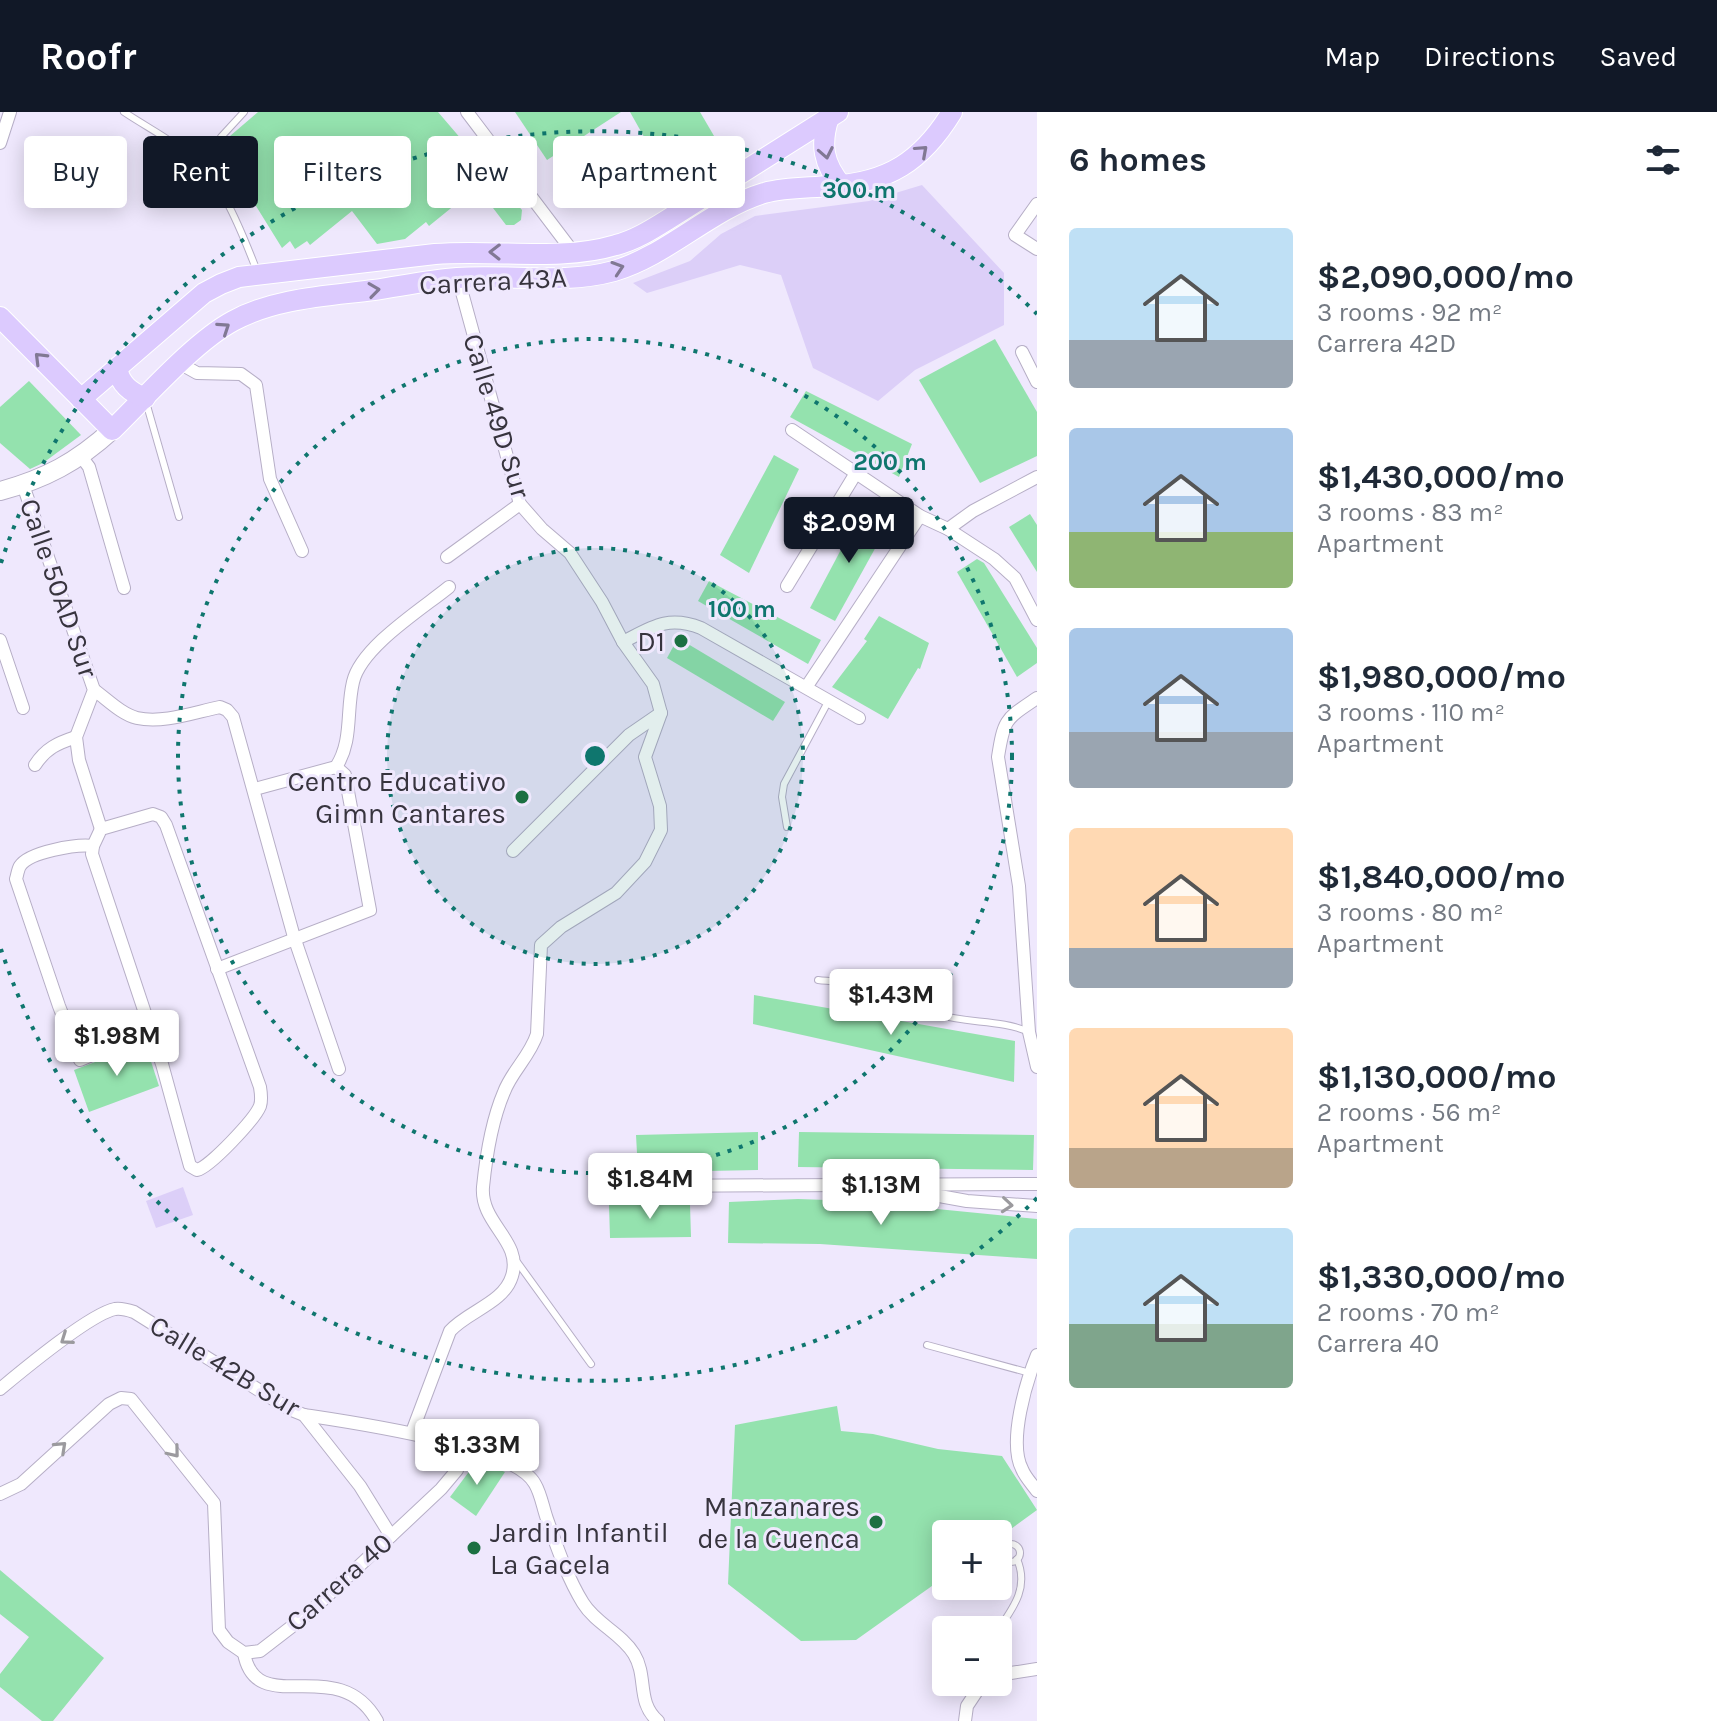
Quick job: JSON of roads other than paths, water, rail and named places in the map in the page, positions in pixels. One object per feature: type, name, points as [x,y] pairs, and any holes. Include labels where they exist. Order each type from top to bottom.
[{"type":"main road","name":"Carrera 43A","points":[[81,399],[204,293],[239,277],[450,253],[573,252],[618,245],[640,236],[833,115]]},
{"type":"main road","points":[[833,115],[823,146],[826,161],[842,186]]},
{"type":"main road","name":"Carrera 43A","points":[[0,491],[53,474],[80,455],[112,430],[181,364],[232,321],[268,307],[458,278],[579,277],[614,271],[641,260],[761,194],[783,189],[862,183],[900,168],[932,142],[946,117]]},
{"type":"main road","points":[[0,317],[112,430]]},
{"type":"main road","points":[[117,368],[129,390],[145,398]]},
{"type":"street","points":[[0,143],[10,112]]},
{"type":"street","points":[[467,112],[573,252]]},
{"type":"street","points":[[1037,204],[1015,235],[1037,249]]},
{"type":"street","name":"Calle 49D Sur","points":[[458,278],[520,504],[542,529],[570,553],[602,602],[623,642],[653,684],[661,713]]},
{"type":"street","points":[[1022,352],[1037,382]]},
{"type":"street","points":[[181,364],[197,373],[241,374],[256,385],[270,479],[302,551]]},
{"type":"street","points":[[792,430],[920,516],[948,529],[994,559],[1015,578],[1037,620]]},
{"type":"street","points":[[80,455],[89,467],[124,588]]},
{"type":"street","points":[[787,586],[856,473]]},
{"type":"street","points":[[948,529],[973,511],[1037,477]]},
{"type":"street","name":"Calle 50AD Sur","points":[[23,485],[94,690],[76,737]]},
{"type":"street","points":[[447,557],[520,504]]},
{"type":"street","points":[[807,686],[920,516]]},
{"type":"street","points":[[255,789],[336,767],[344,755],[353,679],[362,662],[449,587]]},
{"type":"street","points":[[623,642],[653,626],[668,621],[685,621],[807,686],[859,718]]},
{"type":"street","points":[[0,640],[23,708]]},
{"type":"street","points":[[94,690],[122,711],[136,717],[156,719],[220,707],[233,717],[294,937],[339,1069]]},
{"type":"street","points":[[1037,698],[1009,717],[1001,736],[998,757],[1023,918],[1029,1032],[1037,1067]]},
{"type":"street","points":[[513,851],[629,735],[661,713]]},
{"type":"street","points":[[658,1721],[649,1713],[641,1668],[634,1654],[625,1643],[598,1623],[585,1605],[561,1556],[535,1482],[519,1468],[412,1432],[450,1331],[459,1321],[501,1295],[512,1278],[515,1259],[507,1240],[489,1218],[483,1191],[504,1090],[533,1046],[537,1034],[541,945],[561,927],[616,893],[645,862],[661,830],[660,806],[645,757],[661,713]]},
{"type":"street","points":[[35,765],[44,752],[57,743],[76,737],[79,760],[101,829],[92,854],[162,1064],[190,1166],[197,1170],[204,1168],[259,1109],[260,1087],[166,825],[161,817],[153,814],[101,829]]},
{"type":"street","points":[[217,969],[370,910],[345,775],[336,767]]},
{"type":"street","points":[[93,846],[80,845],[30,858],[19,867],[16,879],[80,1060],[150,1031]]},
{"type":"street","points":[[875,1184],[967,1201],[1037,1206]]},
{"type":"street","points":[[638,1186],[1037,1184]]},
{"type":"street","name":"Calle 42B Sur","points":[[0,1389],[102,1314],[118,1308],[134,1312],[289,1409],[304,1415],[412,1432]]},
{"type":"street","points":[[1037,1355],[1030,1373],[1016,1447],[1021,1468],[1037,1491]]},
{"type":"street","points":[[0,1494],[21,1484],[109,1404],[121,1398],[131,1399],[214,1503],[219,1630],[228,1642],[244,1653],[246,1665],[258,1681],[270,1686],[333,1687],[355,1695],[377,1721]]},
{"type":"street","points":[[304,1415],[352,1473],[391,1536]]},
{"type":"street","name":"Carrera 40","points":[[244,1653],[260,1651],[308,1614],[441,1489],[457,1470],[463,1447]]},
{"type":"street","points":[[1012,1673],[1037,1669]]},
{"type":"street","points":[[965,1721],[967,1706],[974,1696]]},
{"type":"lane","points":[[124,112],[190,155],[209,175],[242,233],[258,275]]},
{"type":"lane","points":[[222,136],[244,112]]},
{"type":"lane","points":[[145,398],[179,517]]},
{"type":"lane","points":[[787,827],[782,797],[784,784],[829,700]]},
{"type":"lane","points":[[818,980],[879,987],[896,992],[936,1013],[974,1022],[1012,1025],[1029,1032]]},
{"type":"lane","points":[[515,1259],[591,1364]]},
{"type":"lane","points":[[927,1345],[1030,1373]]},
{"type":"lane","points":[[1006,1616],[1020,1593],[1024,1575],[1017,1559]]},
{"type":"place","name":"D1","points":[[681,641]]},
{"type":"place","name":"Centro Educativo Gimn Cantares","points":[[522,797]]},
{"type":"place","name":"Manzanares de la Cuenca","points":[[876,1522]]},
{"type":"place","name":"Jardin Infantil La Gacela","points":[[474,1548]]}]
